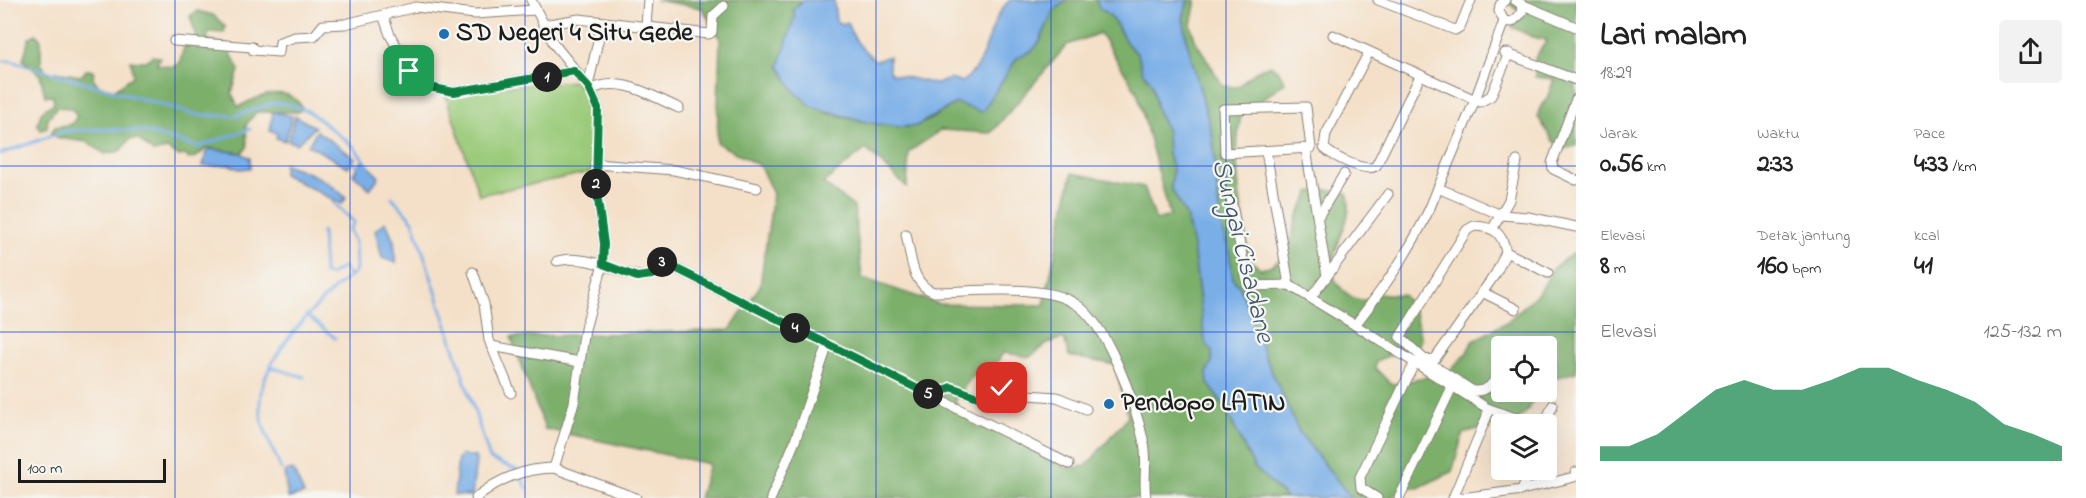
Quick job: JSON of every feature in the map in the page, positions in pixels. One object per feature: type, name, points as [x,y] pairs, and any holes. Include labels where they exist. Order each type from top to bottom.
[{"type":"street","points":[[531,0],[543,25],[574,71],[590,88],[598,108],[595,164],[598,215],[604,244],[603,264],[585,329],[574,403],[554,468]]},
{"type":"street","points":[[646,25],[648,0]]},
{"type":"street","points":[[1378,0],[1455,30],[1460,27],[1471,0]]},
{"type":"street","points":[[1355,325],[1386,285],[1427,218],[1494,50],[1504,21],[1499,9],[1505,0]]},
{"type":"street","points":[[1504,21],[1512,22],[1520,18],[1518,1]]},
{"type":"street","points":[[1518,1],[1576,27]]},
{"type":"street","points":[[543,25],[567,20],[646,25],[709,34],[712,32],[713,16],[724,6]]},
{"type":"street","points":[[174,41],[252,47],[253,51],[279,52],[280,42],[295,37],[314,36],[323,25],[345,24],[416,7],[475,14],[536,10]]},
{"type":"street","points":[[383,15],[390,35],[419,85],[454,92],[574,71]]},
{"type":"street","points":[[590,88],[602,23]]},
{"type":"street","points":[[1334,35],[1480,102],[1491,96],[1509,53]]},
{"type":"street","points":[[1494,50],[1509,53],[1576,80]]},
{"type":"street","points":[[1368,52],[1326,134],[1324,147],[1334,154],[1366,168],[1376,166],[1420,76]]},
{"type":"street","points":[[590,88],[605,85],[638,88],[679,108]]},
{"type":"street","points":[[1576,99],[1552,169],[1576,180]]},
{"type":"street","points":[[1306,107],[1311,148],[1306,149],[1225,153],[1223,109],[1306,107]]},
{"type":"street","points":[[1566,126],[1576,131]]},
{"type":"street","points":[[1306,149],[1327,276]]},
{"type":"street","points":[[1266,151],[1289,285]]},
{"type":"street","points":[[1493,228],[1509,200],[1517,161]]},
{"type":"street","points":[[595,164],[674,170],[757,188]]},
{"type":"street","points":[[1318,217],[1344,174]]},
{"type":"street","points":[[1438,188],[1501,215],[1528,217],[1576,227]]},
{"type":"street","points":[[1311,297],[1388,194]]},
{"type":"street","points":[[1231,200],[1248,286],[1289,285],[1473,391],[1485,391],[1491,383]]},
{"type":"street","points":[[1504,414],[1487,408],[1420,361],[1402,341],[1404,328],[1467,230],[1474,226],[1493,228],[1500,235],[1506,252],[1548,273]]},
{"type":"street","points":[[906,234],[917,282],[925,289],[934,292],[1036,292],[1073,302],[1091,315],[1116,358],[1144,444],[1146,498]]},
{"type":"street","points":[[1420,361],[1435,359],[1482,292],[1506,252]]},
{"type":"street","points":[[557,261],[581,258],[637,277],[652,275],[663,262],[1069,464]]},
{"type":"street","points":[[473,272],[484,304],[491,346],[511,393]]},
{"type":"street","points":[[1482,292],[1516,309]]},
{"type":"street","points":[[771,498],[795,441],[828,345]]},
{"type":"street","points":[[491,346],[580,362]]},
{"type":"street","points":[[1377,498],[1361,488],[1360,477],[1420,361]]},
{"type":"street","points":[[934,397],[951,387],[991,402],[1004,386],[1028,395],[1058,397],[1086,409]]},
{"type":"street","points":[[1399,498],[1453,386]]},
{"type":"street","points":[[1549,414],[1553,405]]},
{"type":"street","points":[[1453,498],[1487,416],[1487,408]]},
{"type":"street","points":[[476,498],[506,478],[554,468],[636,498]]},
{"type":"street","points":[[1461,498],[1522,490],[1575,478]]},
{"type":"street","points":[[1522,490],[1526,480]]},
{"type":"green space","points":[[655,0],[800,0],[801,2],[793,10],[823,112],[871,123],[908,127],[926,122],[956,103],[982,111],[1017,58],[1033,50],[1040,41],[1053,11],[1067,0],[1096,0],[1100,9],[1111,18],[1127,43],[1138,54],[1141,67],[1152,83],[1157,110],[1167,131],[1168,154],[1173,170],[1171,188],[1186,215],[1193,246],[1204,335],[1212,351],[1212,362],[1207,372],[1208,383],[1223,404],[1254,467],[1287,498],[699,498],[709,464],[545,429],[511,337],[730,330],[760,286],[773,194],[760,166],[717,143],[720,38],[702,8]],"holes":[[[1100,33],[1137,92],[1170,216],[1156,220],[1144,187],[1072,173],[1044,305],[939,304],[862,278],[854,207],[823,183],[866,149],[907,187],[909,152],[941,130],[991,133],[1067,45]],[[1064,338],[1069,356],[1115,365],[1128,417],[1086,466],[1067,468],[1040,455],[1004,425],[986,429],[974,425],[955,401],[972,376],[994,367],[1003,353],[1030,357],[1049,343]]]},
{"type":"green space","points":[[1188,0],[1196,0],[1191,25],[1195,40],[1223,86],[1237,87],[1258,70],[1270,65],[1278,70],[1285,82],[1255,105],[1243,110],[1239,128],[1237,165],[1250,260],[1261,269],[1284,256],[1297,218],[1310,192],[1325,189],[1347,193],[1349,205],[1347,217],[1334,255],[1335,278],[1346,293],[1359,300],[1382,294],[1403,295],[1416,316],[1421,339],[1416,352],[1387,356],[1376,361],[1375,368],[1391,384],[1446,375],[1466,354],[1472,342],[1508,321],[1541,290],[1553,268],[1574,252],[1576,254],[1576,372],[1557,377],[1557,336],[1491,336],[1491,402],[1532,402],[1527,411],[1524,414],[1491,414],[1491,427],[1463,434],[1452,472],[1418,488],[1406,487],[1391,498],[1351,498],[1299,432],[1265,357],[1241,289],[1233,279],[1228,247],[1220,224],[1213,138],[1187,42],[1183,18]]},
{"type":"green space","points":[[1508,0],[1576,0],[1576,146],[1563,149],[1553,141],[1538,117],[1554,79],[1535,77],[1535,58],[1547,40],[1533,37],[1512,27],[1518,11],[1507,2]]},
{"type":"green space","points":[[197,11],[213,15],[225,26],[224,33],[209,32],[207,39],[227,45],[239,70],[232,93],[238,107],[264,96],[282,94],[297,101],[303,109],[297,112],[256,112],[246,125],[247,148],[241,153],[207,148],[196,157],[189,159],[185,155],[179,156],[167,149],[153,152],[138,139],[130,139],[120,151],[105,154],[87,142],[57,138],[51,133],[55,127],[72,124],[77,116],[71,108],[57,107],[48,118],[47,127],[41,130],[37,125],[42,111],[54,103],[53,96],[45,96],[40,75],[23,60],[29,38],[36,34],[41,40],[41,64],[49,74],[56,72],[81,76],[86,70],[94,70],[93,78],[98,85],[114,90],[133,76],[131,61],[146,61],[152,56],[160,57],[157,64],[172,67],[179,64],[185,44],[192,41],[196,35],[190,16]]},
{"type":"green space","points":[[575,81],[595,108],[592,172],[479,195],[444,91]]},
{"type":"water","points":[[803,0],[834,0],[836,21],[843,25],[847,22],[866,53],[876,61],[889,56],[889,71],[892,74],[936,84],[950,79],[961,82],[978,65],[996,19],[1010,0],[1067,0],[1053,11],[1040,41],[1033,50],[1017,58],[982,112],[956,103],[916,126],[901,127],[870,123],[813,107],[795,92],[779,66],[795,16],[793,10]]},
{"type":"water","points":[[1096,0],[1188,0],[1183,18],[1187,42],[1213,138],[1220,224],[1228,247],[1233,279],[1241,289],[1265,357],[1299,432],[1351,498],[1287,498],[1254,467],[1223,404],[1208,383],[1207,372],[1212,362],[1212,351],[1205,342],[1193,246],[1186,215],[1171,188],[1173,170],[1168,154],[1167,131],[1157,110],[1152,83],[1142,71],[1138,54],[1132,49],[1111,17],[1100,9]]},
{"type":"water","points":[[273,112],[292,116],[285,141],[276,138],[277,133],[270,131]]},
{"type":"water","points":[[295,116],[315,127],[297,144],[288,141]]},
{"type":"water","points":[[317,131],[355,158],[348,167],[308,145]]},
{"type":"water","points":[[210,149],[241,153],[250,158],[250,168],[239,169],[230,165],[203,166],[206,152]]},
{"type":"water","points":[[363,160],[379,177],[370,189],[353,174]]},
{"type":"water","points":[[284,164],[325,181],[346,198],[342,204],[283,174]]},
{"type":"water","points":[[386,222],[394,241],[396,263],[382,258],[375,230]]},
{"type":"water","points":[[462,455],[475,457],[476,460],[472,496],[454,495],[458,459]]},
{"type":"water","points":[[293,470],[304,494],[288,498],[284,472]]},
{"type":"waterway","points":[[0,61],[11,61],[197,115],[235,116],[273,103],[289,104],[308,111],[352,145],[369,166]]},
{"type":"waterway","points":[[0,154],[65,131],[104,129],[143,131],[198,147],[250,129]]},
{"type":"waterway","points":[[349,160],[361,168]]},
{"type":"waterway","points":[[392,197],[413,221],[490,459],[517,470],[527,488]]},
{"type":"waterway","points":[[281,469],[262,421],[260,404],[262,386],[281,349],[295,330],[326,297],[355,272],[356,268],[355,242],[349,230],[354,222],[333,202]]},
{"type":"waterway","points":[[322,231],[324,274],[330,275],[344,267],[349,276]]},
{"type":"waterway","points":[[306,315],[335,338]]},
{"type":"waterway","points":[[270,367],[304,377]]},
{"type":"place","name":"SD Negeri 4 Situ Gede","points":[[444,34]]},
{"type":"place","name":"Pendopo LATIN","points":[[1109,404]]},
{"type":"route","points":[[409,71],[419,85],[454,92],[531,81],[574,71],[591,90],[598,108],[595,164],[598,215],[604,244],[603,264],[637,277],[652,275],[663,262],[934,397],[951,387],[991,402],[1002,388]]},
{"type":"water label","name":"Sungai Cisadane","points":[[1242,251]]}]
